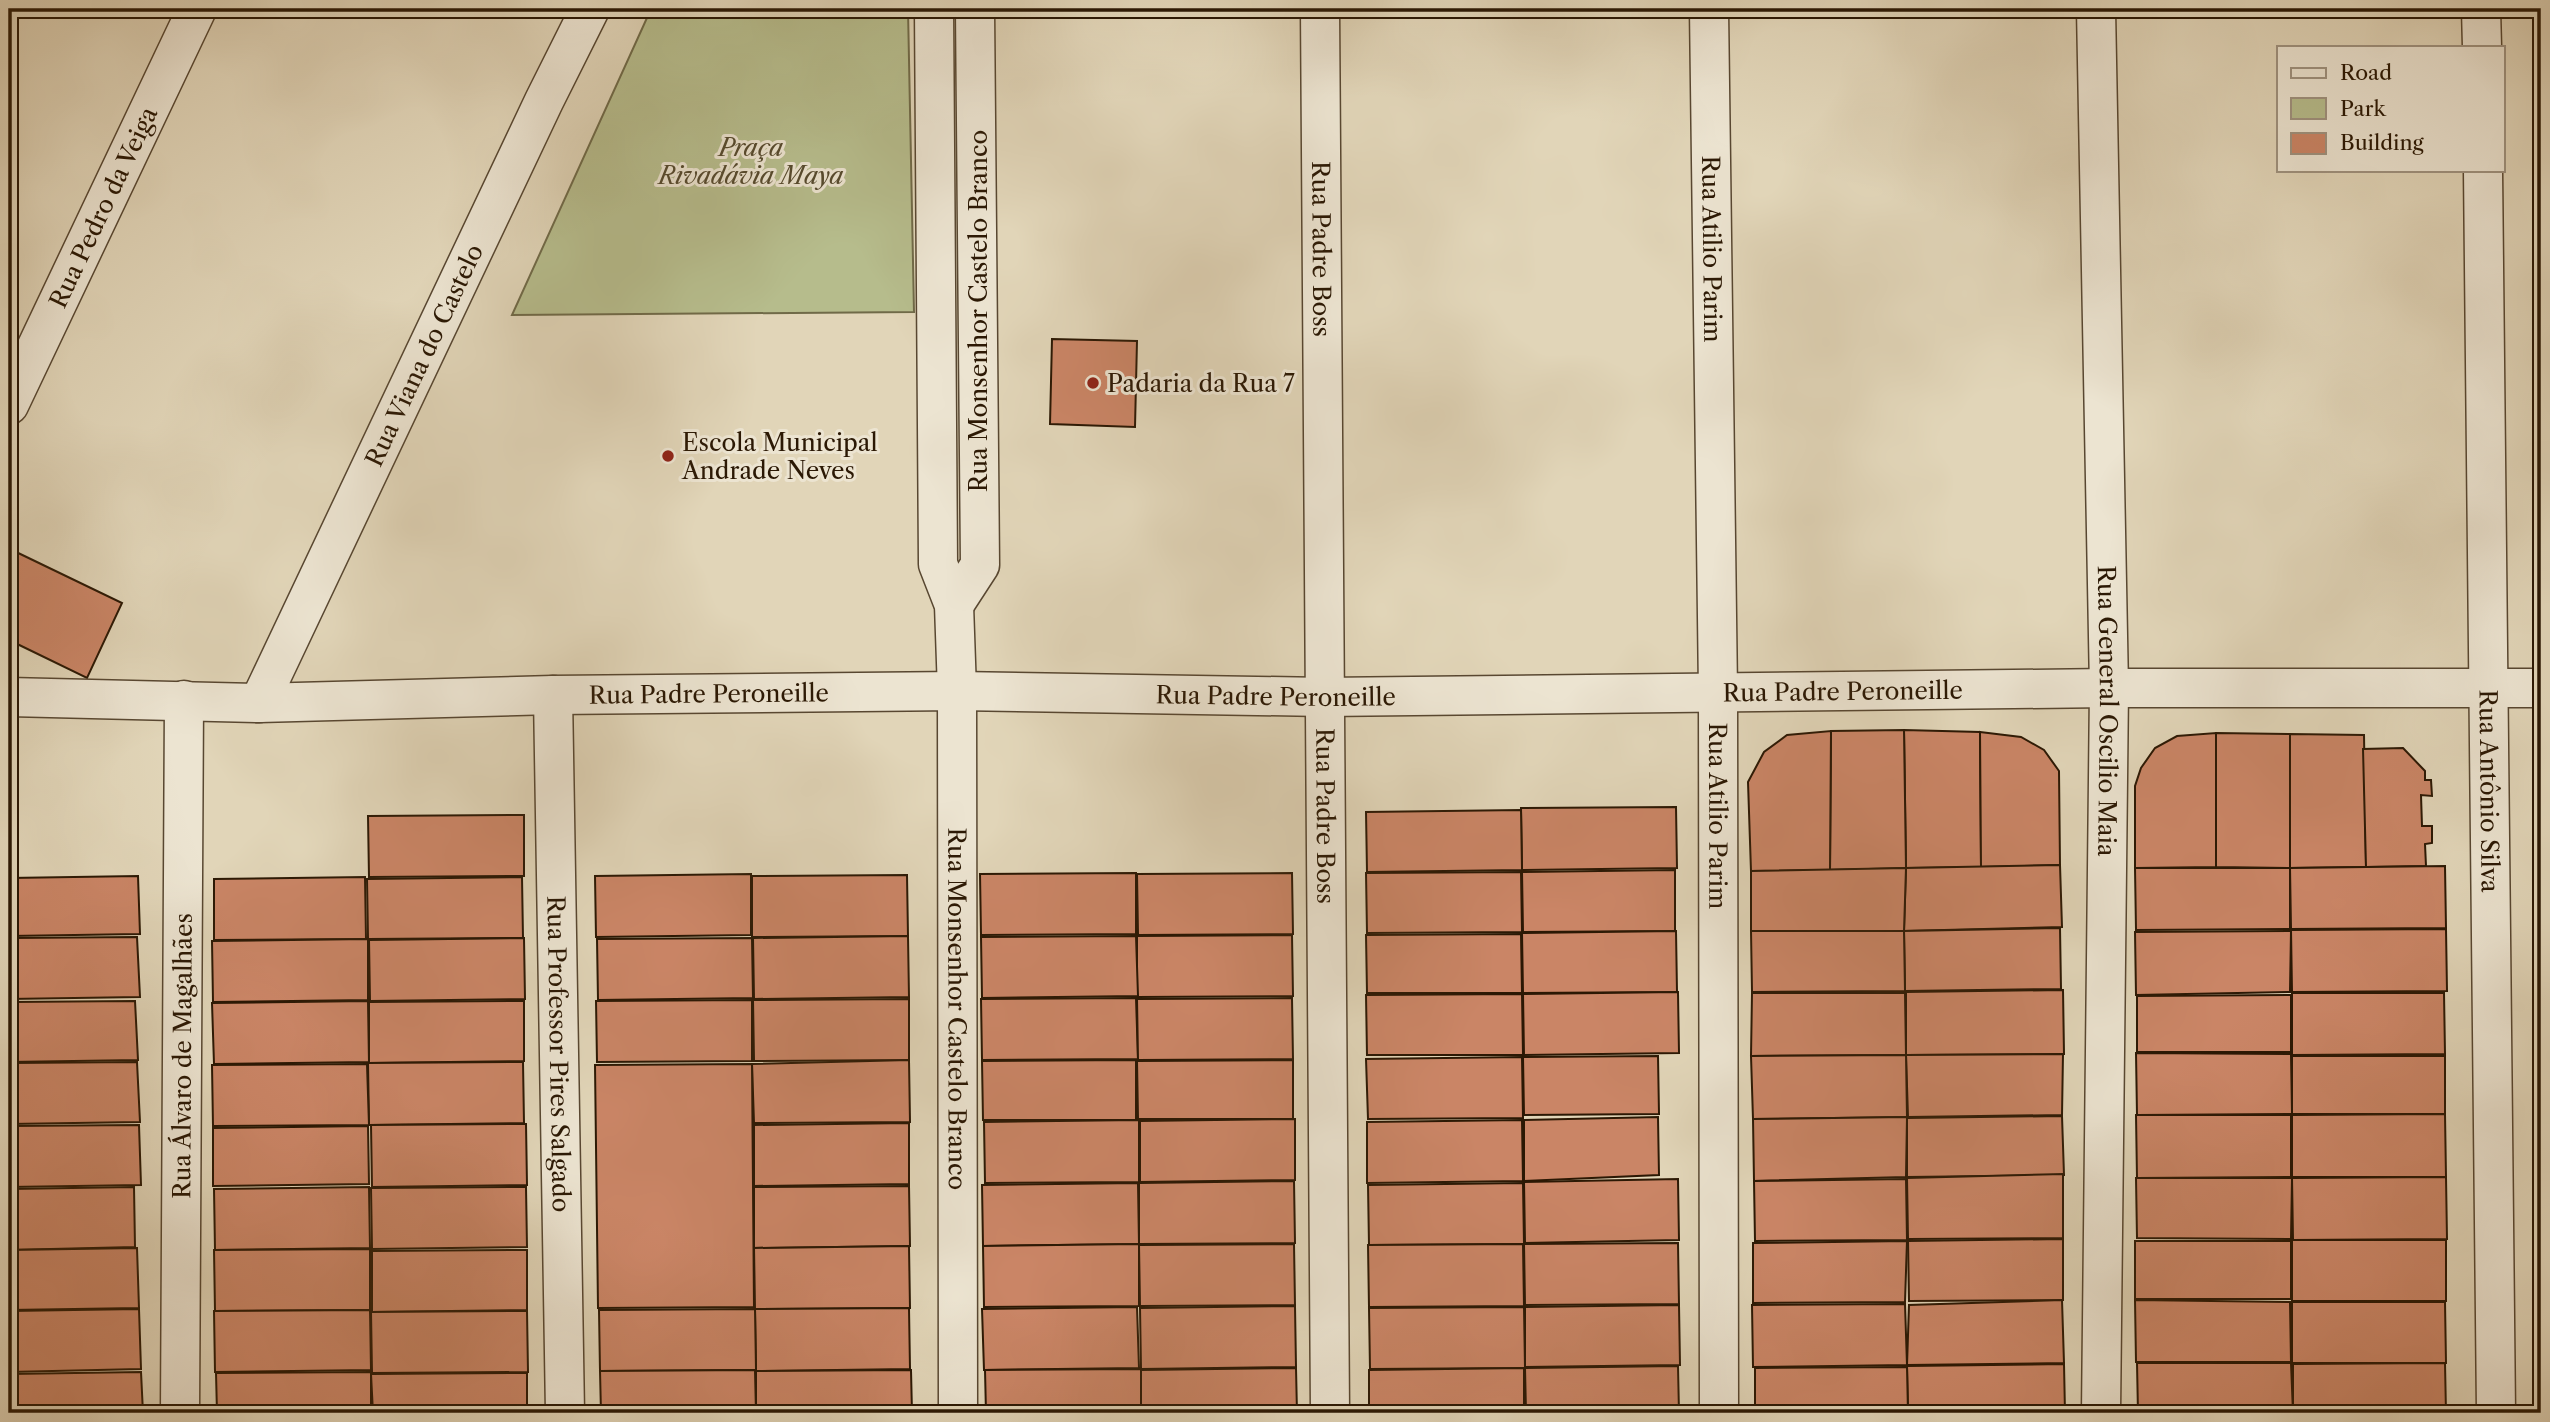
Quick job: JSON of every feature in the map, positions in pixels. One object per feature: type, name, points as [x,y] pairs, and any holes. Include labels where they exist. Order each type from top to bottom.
[{"type":"street","name":"Rua Pedro da Veiga","points":[[9,405],[197,9]]},
{"type":"street","name":"Rua Viana do Castelo","points":[[259,703],[590,9]]},
{"type":"street","name":"Rua Monsenhor Castelo Branco","points":[[934,9],[938,564],[954,605],[957,691],[958,1413]]},
{"type":"street","name":"Rua Monsenhor Castelo Branco","points":[[954,605],[979,565],[975,9]]},
{"type":"street","name":"Rua Padre Boss","points":[[1320,9],[1330,1413]]},
{"type":"street","name":"Rua Atilio Parim","points":[[1709,9],[1718,692],[1718,1413]]},
{"type":"street","name":"Rua General Oscilio Maia","points":[[2096,9],[2109,688],[2101,1413]]},
{"type":"street","points":[[2482,9],[2482,46]]},
{"type":"street","name":"Rua Antônio Silva","points":[[2483,172],[2496,1413]]},
{"type":"street","name":"Rua Padre Peroneille","points":[[9,696],[259,703],[553,695],[957,691],[1324,697],[2109,688],[2541,688]]},
{"type":"street","name":"Rua Professor Pires Salgado","points":[[553,695],[565,1413]]},
{"type":"street","name":"Rua Álvaro de Magalhães","points":[[180,1413],[184,700]]},
{"type":"green space","name":"Praça Rivadávia Maya","points":[[651,9],[908,9],[914,312],[512,315]]},
{"type":"building","name":"Padaria da Rua 7","points":[[1052,339],[1137,341],[1135,427],[1050,424]]},
{"type":"building","points":[[12,550],[122,603],[87,678],[9,640],[9,556]]},
{"type":"building","points":[[1904,730],[1980,732],[1981,867],[1906,868]]},
{"type":"building","points":[[1904,730],[1906,868],[1830,870],[1831,731]]},
{"type":"building","points":[[1831,731],[1830,870],[1751,871],[1748,782],[1764,752],[1787,735]]},
{"type":"building","points":[[1980,732],[2021,737],[2044,750],[2059,771],[2060,865],[1981,867]]},
{"type":"building","points":[[2216,733],[2216,867],[2135,868],[2135,786],[2141,768],[2155,748],[2177,736]]},
{"type":"building","points":[[2216,733],[2290,734],[2290,868],[2216,867]]},
{"type":"building","points":[[2290,734],[2364,735],[2366,867],[2290,868]]},
{"type":"building","points":[[2403,748],[2425,771],[2425,780],[2431,780],[2432,796],[2421,795],[2422,826],[2432,826],[2432,843],[2425,844],[2426,866],[2366,867],[2363,749]]},
{"type":"building","points":[[1676,807],[1677,868],[1522,870],[1521,808]]},
{"type":"building","points":[[1521,810],[1522,870],[1367,872],[1366,812]]},
{"type":"building","points":[[524,815],[524,876],[369,877],[368,816]]},
{"type":"building","points":[[2060,865],[2062,927],[1904,931],[1906,868]]},
{"type":"building","points":[[2445,866],[2446,928],[2291,929],[2290,868]]},
{"type":"building","points":[[1906,868],[1904,931],[1751,931],[1751,871]]},
{"type":"building","points":[[2135,868],[2290,868],[2290,929],[2136,930]]},
{"type":"building","points":[[1675,870],[1675,931],[1523,932],[1522,872]]},
{"type":"building","points":[[1521,872],[1522,932],[1367,933],[1366,873]]},
{"type":"building","points":[[1136,873],[1136,934],[981,935],[980,874]]},
{"type":"building","points":[[1292,873],[1293,934],[1138,935],[1137,874]]},
{"type":"building","points":[[751,874],[751,935],[596,937],[595,876]]},
{"type":"building","points":[[907,875],[908,936],[752,937],[752,876]]},
{"type":"building","points":[[138,876],[140,934],[9,936],[9,878]]},
{"type":"building","points":[[365,877],[366,939],[214,940],[214,879]]},
{"type":"building","points":[[522,877],[523,938],[368,939],[367,879]]},
{"type":"building","points":[[2060,928],[2061,989],[1905,991],[1904,931]]},
{"type":"building","points":[[2446,929],[2447,991],[2292,992],[2291,930]]},
{"type":"building","points":[[1676,931],[1677,992],[1523,993],[1522,933]]},
{"type":"building","points":[[1751,931],[1904,931],[1905,991],[1752,992]]},
{"type":"building","points":[[2291,931],[2290,992],[2136,995],[2135,932]]},
{"type":"building","points":[[1521,934],[1522,993],[1367,993],[1366,935]]},
{"type":"building","points":[[1292,935],[1293,996],[1137,997],[1137,936]]},
{"type":"building","points":[[908,936],[909,997],[754,999],[753,938]]},
{"type":"building","points":[[1136,936],[1138,996],[982,998],[981,937]]},
{"type":"building","points":[[137,937],[140,997],[9,999],[9,938]]},
{"type":"building","points":[[524,938],[525,999],[370,1001],[369,940]]},
{"type":"building","points":[[752,938],[753,998],[598,1000],[597,939]]},
{"type":"building","points":[[368,939],[368,1000],[213,1002],[212,941]]},
{"type":"building","points":[[2063,990],[2064,1054],[1906,1055],[1906,992]]},
{"type":"building","points":[[1678,992],[1679,1053],[1524,1055],[1523,994]]},
{"type":"building","points":[[1752,993],[1905,993],[1906,1055],[1751,1056]]},
{"type":"building","points":[[2292,993],[2444,993],[2445,1054],[2292,1055]]},
{"type":"building","points":[[1522,994],[1523,1055],[1367,1055],[1366,995]]},
{"type":"building","points":[[2291,995],[2291,1052],[2137,1052],[2137,996]]},
{"type":"building","points":[[1136,998],[1138,1059],[982,1060],[981,999]]},
{"type":"building","points":[[1292,998],[1293,1059],[1138,1060],[1137,999]]},
{"type":"building","points":[[909,999],[909,1060],[754,1061],[753,1000]]},
{"type":"building","points":[[752,1000],[752,1061],[597,1062],[596,1001]]},
{"type":"building","points":[[135,1001],[138,1060],[9,1062],[9,1002]]},
{"type":"building","points":[[368,1001],[369,1062],[214,1064],[212,1003]]},
{"type":"building","points":[[524,1001],[524,1061],[369,1063],[369,1002]]},
{"type":"building","points":[[2136,1053],[2291,1054],[2292,1114],[2137,1115]]},
{"type":"building","points":[[2063,1054],[2062,1115],[1908,1117],[1906,1055]]},
{"type":"building","points":[[1906,1055],[1907,1117],[1753,1119],[1751,1056]]},
{"type":"building","points":[[1658,1056],[1659,1114],[1524,1115],[1523,1057]]},
{"type":"building","points":[[2292,1056],[2445,1056],[2445,1114],[2292,1114]]},
{"type":"building","points":[[1522,1057],[1523,1118],[1368,1119],[1366,1059]]},
{"type":"building","points":[[909,1060],[910,1122],[754,1123],[752,1064]]},
{"type":"building","points":[[1136,1060],[1136,1120],[983,1120],[982,1061]]},
{"type":"building","points":[[1293,1060],[1293,1119],[1138,1119],[1137,1061]]},
{"type":"building","points":[[137,1062],[140,1122],[9,1124],[9,1063]]},
{"type":"building","points":[[523,1062],[524,1123],[369,1125],[368,1063]]},
{"type":"building","points":[[367,1064],[369,1125],[213,1126],[212,1065]]},
{"type":"building","points":[[752,1064],[754,1307],[598,1308],[595,1065]]},
{"type":"building","points":[[2445,1114],[2446,1177],[2292,1177],[2292,1115]]},
{"type":"building","points":[[2136,1115],[2291,1115],[2291,1177],[2137,1178]]},
{"type":"building","points":[[2062,1116],[2064,1175],[1907,1177],[1907,1118]]},
{"type":"building","points":[[1658,1117],[1659,1175],[1524,1181],[1524,1120]]},
{"type":"building","points":[[1907,1117],[1906,1177],[1754,1181],[1753,1119]]},
{"type":"building","points":[[1295,1119],[1295,1180],[1140,1182],[1140,1121]]},
{"type":"building","points":[[1139,1120],[1139,1182],[985,1183],[984,1122]]},
{"type":"building","points":[[1522,1120],[1523,1181],[1367,1183],[1367,1122]]},
{"type":"building","points":[[909,1123],[909,1184],[754,1186],[754,1125]]},
{"type":"building","points":[[526,1124],[527,1185],[372,1187],[371,1125]]},
{"type":"building","points":[[139,1125],[141,1185],[9,1187],[9,1126]]},
{"type":"building","points":[[368,1126],[369,1184],[213,1186],[213,1128]]},
{"type":"building","points":[[2063,1174],[2063,1238],[1908,1239],[1907,1178]]},
{"type":"building","points":[[2446,1177],[2447,1239],[2293,1240],[2292,1178]]},
{"type":"building","points":[[2136,1178],[2292,1178],[2291,1239],[2137,1238]]},
{"type":"building","points":[[1678,1179],[1679,1240],[1525,1243],[1524,1182]]},
{"type":"building","points":[[1906,1179],[1907,1240],[1755,1241],[1754,1181]]},
{"type":"building","points":[[1294,1181],[1295,1243],[1139,1244],[1139,1183]]},
{"type":"building","points":[[1138,1183],[1139,1244],[983,1246],[982,1185]]},
{"type":"building","points":[[1523,1183],[1524,1244],[1369,1245],[1368,1185]]},
{"type":"building","points":[[909,1186],[910,1246],[754,1248],[754,1187]]},
{"type":"building","points":[[134,1187],[135,1247],[9,1250],[9,1189]]},
{"type":"building","points":[[369,1187],[370,1248],[215,1250],[214,1189]]},
{"type":"building","points":[[526,1187],[527,1247],[372,1249],[371,1188]]},
{"type":"building","points":[[2063,1239],[2063,1300],[1909,1301],[1908,1241]]},
{"type":"building","points":[[2292,1240],[2446,1240],[2446,1301],[2292,1301]]},
{"type":"building","points":[[1907,1241],[1905,1302],[1753,1303],[1753,1243]]},
{"type":"building","points":[[2135,1241],[2291,1241],[2291,1299],[2135,1299]]},
{"type":"building","points":[[1678,1243],[1679,1304],[1525,1305],[1524,1244]]},
{"type":"building","points":[[1139,1244],[1139,1306],[984,1307],[983,1246]]},
{"type":"building","points":[[1294,1244],[1295,1305],[1140,1306],[1139,1245]]},
{"type":"building","points":[[1523,1244],[1524,1306],[1369,1307],[1368,1245]]},
{"type":"building","points":[[909,1246],[910,1308],[755,1309],[754,1248]]},
{"type":"building","points":[[137,1248],[139,1308],[9,1310],[9,1250]]},
{"type":"building","points":[[370,1249],[370,1310],[215,1311],[214,1250]]},
{"type":"building","points":[[527,1250],[527,1310],[372,1312],[372,1251]]},
{"type":"building","points":[[2062,1300],[2064,1363],[1907,1365],[1909,1305]]},
{"type":"building","points":[[2135,1300],[2290,1302],[2291,1362],[2136,1362]]},
{"type":"building","points":[[2292,1302],[2445,1302],[2446,1363],[2292,1363]]},
{"type":"building","points":[[1905,1304],[1907,1365],[1753,1367],[1752,1305]]},
{"type":"building","points":[[1679,1305],[1680,1365],[1525,1367],[1525,1307]]},
{"type":"building","points":[[1295,1306],[1296,1367],[1141,1369],[1140,1308]]},
{"type":"building","points":[[1137,1307],[1139,1368],[984,1370],[982,1309]]},
{"type":"building","points":[[1524,1307],[1525,1368],[1370,1369],[1369,1308]]},
{"type":"building","points":[[909,1308],[910,1369],[756,1371],[755,1309]]},
{"type":"building","points":[[139,1309],[141,1369],[9,1372],[9,1311]]},
{"type":"building","points":[[755,1309],[756,1370],[600,1371],[599,1310]]},
{"type":"building","points":[[370,1310],[371,1370],[215,1372],[214,1311]]},
{"type":"building","points":[[527,1311],[528,1372],[372,1373],[371,1312]]},
{"type":"building","points":[[2137,1363],[2291,1363],[2293,1413],[2138,1413]]},
{"type":"building","points":[[2445,1363],[2446,1413],[2293,1413],[2293,1364]]},
{"type":"building","points":[[2064,1364],[2065,1413],[1908,1413],[1907,1366]]},
{"type":"building","points":[[1678,1366],[1679,1413],[1526,1413],[1525,1368]]},
{"type":"building","points":[[1907,1367],[1908,1413],[1755,1413],[1755,1368]]},
{"type":"building","points":[[1296,1368],[1297,1413],[1141,1413],[1141,1370]]},
{"type":"building","points":[[1524,1368],[1524,1413],[1369,1413],[1369,1370]]},
{"type":"building","points":[[1141,1369],[1141,1413],[986,1413],[985,1370]]},
{"type":"building","points":[[755,1370],[756,1413],[601,1413],[600,1371]]},
{"type":"building","points":[[911,1370],[912,1413],[756,1413],[756,1371]]},
{"type":"building","points":[[141,1372],[143,1413],[9,1413],[9,1374]]},
{"type":"building","points":[[371,1372],[371,1413],[217,1413],[216,1373]]},
{"type":"building","points":[[527,1373],[527,1413],[373,1413],[371,1374]]},
{"type":"place","name":"Padaria da Rua 7","points":[[1093,383]]},
{"type":"place","name":"Escola Municipal Andrade Neves","points":[[668,456]]}]
